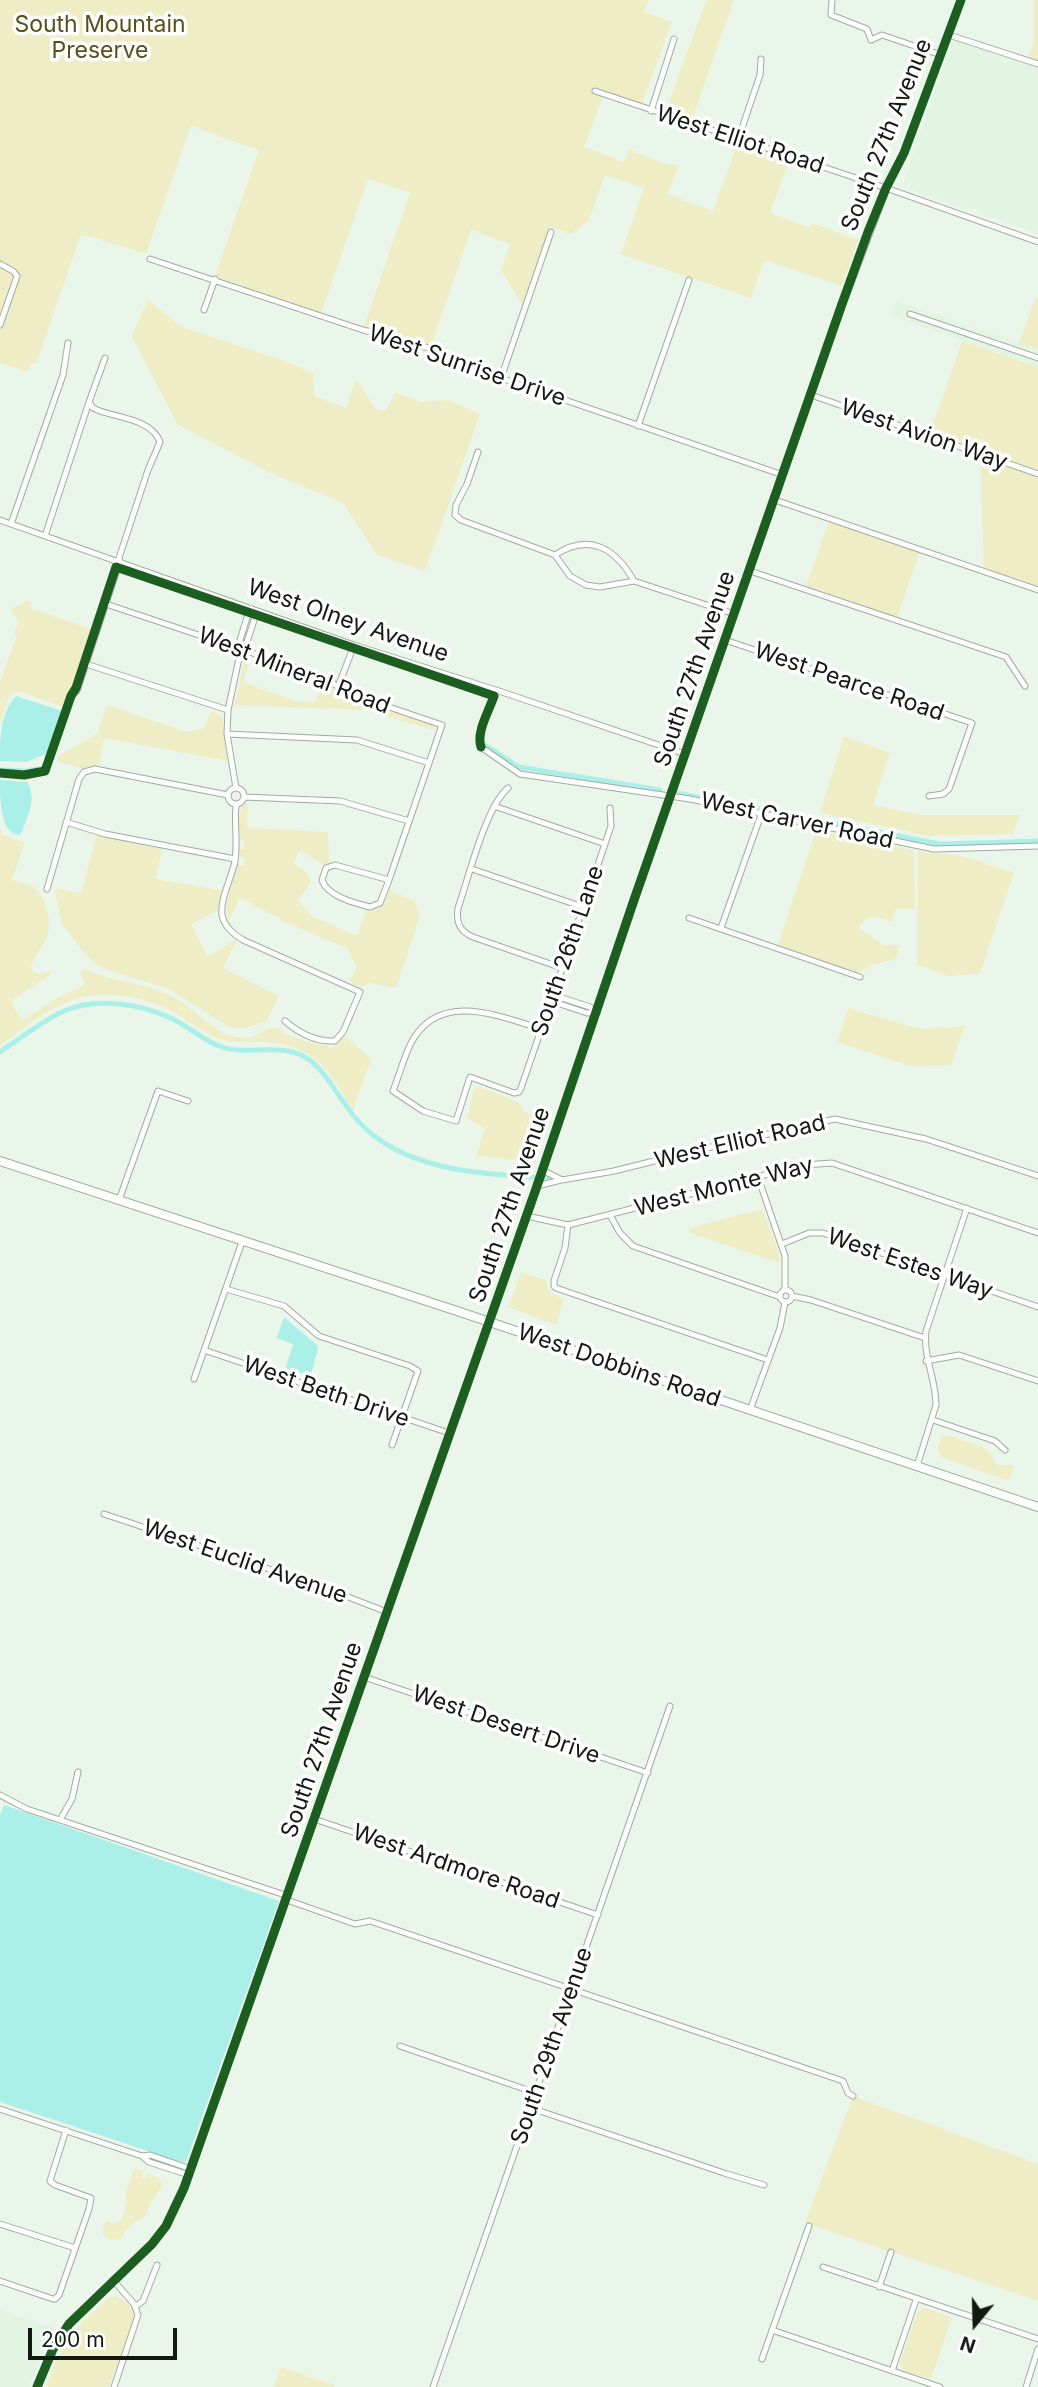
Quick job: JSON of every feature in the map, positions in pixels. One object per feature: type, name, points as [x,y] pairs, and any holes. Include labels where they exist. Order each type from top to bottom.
[{"type":"main road","name":"West Dobbins Road","points":[[0,1161],[1038,1507]]},
{"type":"street","points":[[832,0],[831,15],[867,29],[872,40],[882,35],[941,55]]},
{"type":"street","name":"South 27th Avenue","points":[[37,2387],[53,2349],[81,2311],[158,2237],[177,2205],[190,2172],[527,1216],[863,244],[904,153],[961,0]]},
{"type":"street","points":[[949,35],[1038,64]]},
{"type":"street","points":[[651,111],[674,39]]},
{"type":"street","points":[[738,140],[760,75],[761,59]]},
{"type":"street","name":"West Elliot Road","points":[[595,91],[1038,242]]},
{"type":"street","points":[[501,378],[551,232]]},
{"type":"street","name":"West Sunrise Drive","points":[[150,259],[478,366],[501,378],[783,475]]},
{"type":"street","points":[[0,264],[13,271],[16,276],[0,325]]},
{"type":"street","points":[[204,310],[215,279]]},
{"type":"street","points":[[638,426],[689,279]]},
{"type":"street","points":[[910,314],[1038,358]]},
{"type":"street","points":[[11,524],[64,375],[68,343]]},
{"type":"street","points":[[45,536],[105,358]]},
{"type":"street","name":"West Avion Way","points":[[811,395],[1038,474]]},
{"type":"street","points":[[76,691],[160,442],[154,430],[147,425],[100,411],[93,408],[89,402]]},
{"type":"street","points":[[478,452],[467,484],[456,505],[456,515],[461,520],[555,555],[570,576],[586,585],[600,587],[634,582],[734,614]]},
{"type":"street","points":[[775,500],[1038,590]]},
{"type":"street","name":"West Olney Avenue","points":[[0,520],[354,645],[685,754]]},
{"type":"street","points":[[555,555],[577,544],[609,550],[623,563],[634,582]]},
{"type":"street","points":[[750,570],[1006,657],[1025,686]]},
{"type":"street","name":"West Mineral Road","points":[[106,604],[321,676],[348,693],[442,725],[429,762]]},
{"type":"street","points":[[236,788],[227,734],[228,710],[241,649],[240,640],[250,608]]},
{"type":"street","points":[[241,649],[247,642],[257,611]]},
{"type":"street","points":[[243,630],[250,632]]},
{"type":"street","name":"West Pearce Road","points":[[725,640],[972,723],[949,789],[943,794],[929,796]]},
{"type":"street","points":[[338,687],[354,645]]},
{"type":"street","points":[[86,664],[228,710]]},
{"type":"street","points":[[227,734],[357,740],[429,762],[389,880],[376,906],[367,907],[329,891],[322,883],[328,867],[335,865],[389,880]]},
{"type":"street","name":"West Carver Road","points":[[481,747],[520,774],[762,812],[934,849],[1038,846]]},
{"type":"street","points":[[47,889],[79,779],[85,772],[95,769],[228,795]]},
{"type":"street","points":[[228,795],[236,788]]},
{"type":"street","points":[[228,795],[229,800],[236,804],[242,802],[243,792],[236,788]]},
{"type":"street","points":[[508,788],[494,806],[458,908],[459,926],[472,937],[562,968]]},
{"type":"street","points":[[244,797],[340,801],[409,821]]},
{"type":"street","points":[[236,804],[235,859],[223,902],[222,915],[225,923],[234,935],[243,940],[360,992],[343,1032],[335,1041],[323,1041],[285,1021]]},
{"type":"street","points":[[494,806],[605,844]]},
{"type":"street","name":"South 26th Lane","points":[[541,1029],[475,1010],[458,1011],[439,1017],[424,1027],[411,1044],[393,1091],[424,1111],[457,1121],[470,1077],[514,1093],[519,1092],[552,998],[605,844],[611,825],[610,808]]},
{"type":"street","points":[[722,928],[762,812]]},
{"type":"street","points":[[66,822],[117,837],[235,859]]},
{"type":"street","points":[[472,869],[583,907]]},
{"type":"street","points":[[690,918],[860,977]]},
{"type":"street","points":[[552,998],[587,1013],[597,1013]]},
{"type":"street","points":[[119,1200],[158,1091],[188,1101]]},
{"type":"street","name":"West Elliot Road","points":[[540,1178],[562,1180],[614,1171],[835,1119],[946,1145],[1038,1176]]},
{"type":"street","name":"West Monte Way","points":[[527,1216],[568,1225],[817,1163],[832,1163],[1038,1233]]},
{"type":"street","points":[[750,1410],[780,1328],[782,1291],[785,1290],[787,1267],[782,1244],[758,1177]]},
{"type":"street","points":[[540,1178],[562,1180]]},
{"type":"street","points":[[917,1466],[933,1420],[936,1395],[926,1361],[925,1338],[928,1320],[967,1208]]},
{"type":"street","points":[[610,1215],[620,1233],[633,1246],[789,1301],[792,1296]]},
{"type":"street","points":[[568,1225],[565,1248],[554,1286],[768,1360]]},
{"type":"street","name":"West Estes Way","points":[[782,1244],[809,1233],[823,1233],[1038,1307]]},
{"type":"street","points":[[194,1379],[242,1242]]},
{"type":"street","points":[[226,1289],[284,1306],[318,1336],[418,1371],[392,1445]]},
{"type":"street","points":[[785,1290],[792,1296],[925,1338]]},
{"type":"street","name":"West Beth Drive","points":[[204,1350],[449,1433]]},
{"type":"street","points":[[926,1361],[959,1354],[1038,1381]]},
{"type":"street","points":[[933,1420],[995,1441],[1005,1450]]},
{"type":"street","name":"West Euclid Avenue","points":[[104,1514],[317,1585],[387,1612]]},
{"type":"street","name":"West Desert Drive","points":[[364,1677],[648,1773]]},
{"type":"street","name":"South 29th Avenue","points":[[433,2387],[670,1706]]},
{"type":"street","points":[[60,1820],[72,1800],[78,1772]]},
{"type":"street","points":[[0,1795],[27,1809],[355,1924],[370,1921],[843,2081],[848,2093],[853,2096]]},
{"type":"street","name":"West Ardmore Road","points":[[314,1819],[598,1915]]},
{"type":"street","points":[[400,2046],[536,2093]]},
{"type":"street","points":[[531,2108],[764,2185]]},
{"type":"street","points":[[0,2109],[142,2156],[150,2155],[190,2172]]},
{"type":"street","points":[[0,2281],[55,2299],[59,2295],[89,2209],[90,2198],[50,2181],[66,2130]]},
{"type":"street","points":[[0,2224],[75,2248]]},
{"type":"street","points":[[762,2359],[809,2225]]},
{"type":"street","points":[[879,2287],[891,2252]]},
{"type":"street","points":[[135,2306],[143,2301],[157,2265]]},
{"type":"street","points":[[823,2267],[1038,2339]]},
{"type":"street","points":[[113,2280],[135,2306],[138,2315],[114,2387]]},
{"type":"street","points":[[892,2371],[916,2300]]},
{"type":"street","points":[[772,2330],[936,2386]]},
{"type":"street","points":[[1026,2387],[1038,2349]]},
{"type":"shaded area","points":[[953,39],[1038,68],[1038,233],[982,215],[978,210],[967,207],[965,209],[902,187]]},
{"type":"shaded area","points":[[896,301],[1038,349],[1038,367],[891,316]]},
{"type":"shaded area","points":[[0,2310],[56,2329],[44,2348],[29,2387],[0,2387]]},
{"type":"green space","name":"South Mountain Preserve","points":[[0,0],[648,0],[644,12],[672,22],[642,104],[605,91],[584,147],[624,162],[629,149],[662,163],[679,165],[668,194],[713,211],[737,144],[790,159],[770,213],[810,228],[812,223],[858,240],[842,286],[764,260],[751,298],[621,254],[644,188],[605,175],[589,220],[571,234],[550,227],[523,306],[501,270],[510,244],[471,230],[431,346],[397,335],[363,329],[410,193],[368,179],[321,314],[215,276],[259,150],[191,126],[146,254],[81,234],[36,364],[31,363],[27,372],[0,363]]},
{"type":"green space","points":[[706,0],[734,0],[692,119],[666,110]]},
{"type":"green space","points":[[1034,0],[1038,0],[1038,61],[1029,58],[1034,38]]},
{"type":"green space","points":[[1035,298],[1038,299],[1038,349],[1019,343]]},
{"type":"green space","points":[[148,300],[180,326],[313,373],[314,396],[346,408],[356,380],[377,410],[386,411],[395,393],[422,402],[448,400],[480,414],[425,571],[377,555],[343,503],[268,472],[177,424],[132,336]]},
{"type":"green space","points":[[962,341],[1038,367],[1038,470],[930,433]]},
{"type":"green space","points":[[980,457],[1038,477],[1038,587],[984,569]]},
{"type":"green space","points":[[829,521],[920,551],[897,618],[806,586]]},
{"type":"green space","points":[[29,600],[32,609],[91,629],[75,688],[66,706],[17,691],[10,694],[0,723],[0,681],[17,635],[14,634],[18,622],[11,609]]},
{"type":"green space","points":[[251,657],[243,682],[295,701],[315,702],[324,682],[347,696],[433,725],[434,730],[365,710],[235,705],[244,661]]},
{"type":"green space","points":[[107,705],[187,732],[204,728],[211,711],[223,719],[227,761],[104,738],[99,765],[82,769],[60,762],[57,757],[97,734]]},
{"type":"green space","points":[[844,736],[890,753],[873,805],[921,815],[1019,815],[1013,834],[928,836],[820,813]]},
{"type":"green space","points":[[248,803],[247,828],[328,832],[329,863],[324,865],[300,850],[293,863],[307,873],[311,882],[298,900],[311,916],[357,936],[366,911],[382,906],[389,891],[414,900],[420,916],[396,988],[370,983],[363,986],[352,984],[351,979],[356,967],[348,949],[280,920],[240,897],[229,920],[229,892],[238,864],[244,865],[245,858],[239,857],[240,849],[244,849],[244,841],[240,839],[240,814]]},
{"type":"green space","points":[[0,829],[3,835],[25,842],[12,880],[38,891],[45,903],[48,917],[47,937],[31,966],[34,972],[40,974],[51,971],[50,975],[14,999],[12,1003],[19,1017],[23,1020],[63,995],[82,987],[84,983],[80,971],[85,969],[168,994],[221,1031],[241,1038],[277,1028],[301,1040],[328,1045],[329,1048],[334,1047],[334,1043],[345,1036],[371,1059],[353,1110],[336,1083],[309,1054],[283,1044],[223,1040],[167,1009],[131,997],[92,996],[67,1002],[41,1016],[0,1045]]},
{"type":"green space","points":[[816,830],[914,850],[915,909],[896,909],[892,921],[876,917],[866,919],[859,928],[883,945],[899,945],[896,959],[872,965],[856,974],[778,945]]},
{"type":"green space","points":[[97,835],[162,849],[156,879],[222,890],[219,910],[191,924],[207,957],[237,941],[223,968],[279,996],[266,1022],[241,1029],[230,1027],[167,988],[101,967],[85,954],[61,922],[55,890],[57,888],[81,894]]},
{"type":"green space","points":[[918,851],[964,856],[1014,873],[980,973],[948,976],[917,965]]},
{"type":"green space","points":[[848,1008],[921,1029],[965,1026],[951,1065],[910,1066],[837,1042]]},
{"type":"green space","points":[[481,1087],[519,1103],[523,1111],[545,1119],[530,1161],[476,1156],[485,1129],[467,1118],[474,1088]]},
{"type":"green space","points":[[762,1209],[778,1250],[779,1263],[690,1233],[689,1228]]},
{"type":"green space","points":[[521,1272],[546,1280],[549,1290],[564,1299],[556,1325],[508,1307]]},
{"type":"green space","points":[[944,1435],[984,1448],[997,1464],[1013,1465],[1010,1478],[1006,1480],[943,1458],[938,1448]]},
{"type":"green space","points":[[853,2096],[1038,2164],[1038,2301],[805,2223]]},
{"type":"green space","points":[[134,2169],[143,2171],[142,2177],[145,2178],[148,2173],[160,2179],[162,2187],[151,2202],[146,2216],[130,2225],[120,2239],[109,2240],[103,2234],[103,2226],[106,2222],[116,2223],[122,2220],[127,2201],[126,2190]]},
{"type":"green space","points":[[116,2296],[128,2303],[133,2316],[109,2387],[46,2387],[57,2359],[70,2337],[110,2297]]},
{"type":"green space","points":[[925,2308],[952,2317],[931,2379],[904,2371],[900,2362],[918,2311]]},
{"type":"green space","points":[[281,2367],[334,2385],[334,2387],[274,2387]]},
{"type":"water","points":[[16,696],[62,711],[48,753],[26,762],[0,761],[4,718]]},
{"type":"water","points":[[0,780],[27,782],[30,788],[31,807],[19,835],[8,828],[2,814]]},
{"type":"water","points":[[285,1318],[317,1345],[311,1375],[287,1370],[293,1344],[277,1337]]},
{"type":"water","points":[[4,1805],[279,1901],[186,2162],[0,2102],[0,1815]]},
{"type":"waterway","points":[[485,745],[519,767],[660,790]]},
{"type":"waterway","points":[[0,770],[38,769]]},
{"type":"waterway","points":[[677,793],[940,844],[1038,841]]},
{"type":"waterway","points":[[0,1052],[46,1021],[75,1007],[103,1003],[145,1009],[171,1018],[222,1047],[284,1050],[305,1057],[319,1069],[359,1122],[378,1139],[422,1161],[472,1172],[548,1178]]},
{"type":"cycle path","points":[[37,2387],[53,2349],[69,2324],[152,2244],[166,2226],[184,2188],[537,1186],[842,304],[886,188],[904,153],[961,0]]},
{"type":"cycle path","points":[[0,773],[24,775],[45,771],[116,567],[494,696],[482,728],[481,747]]}]
